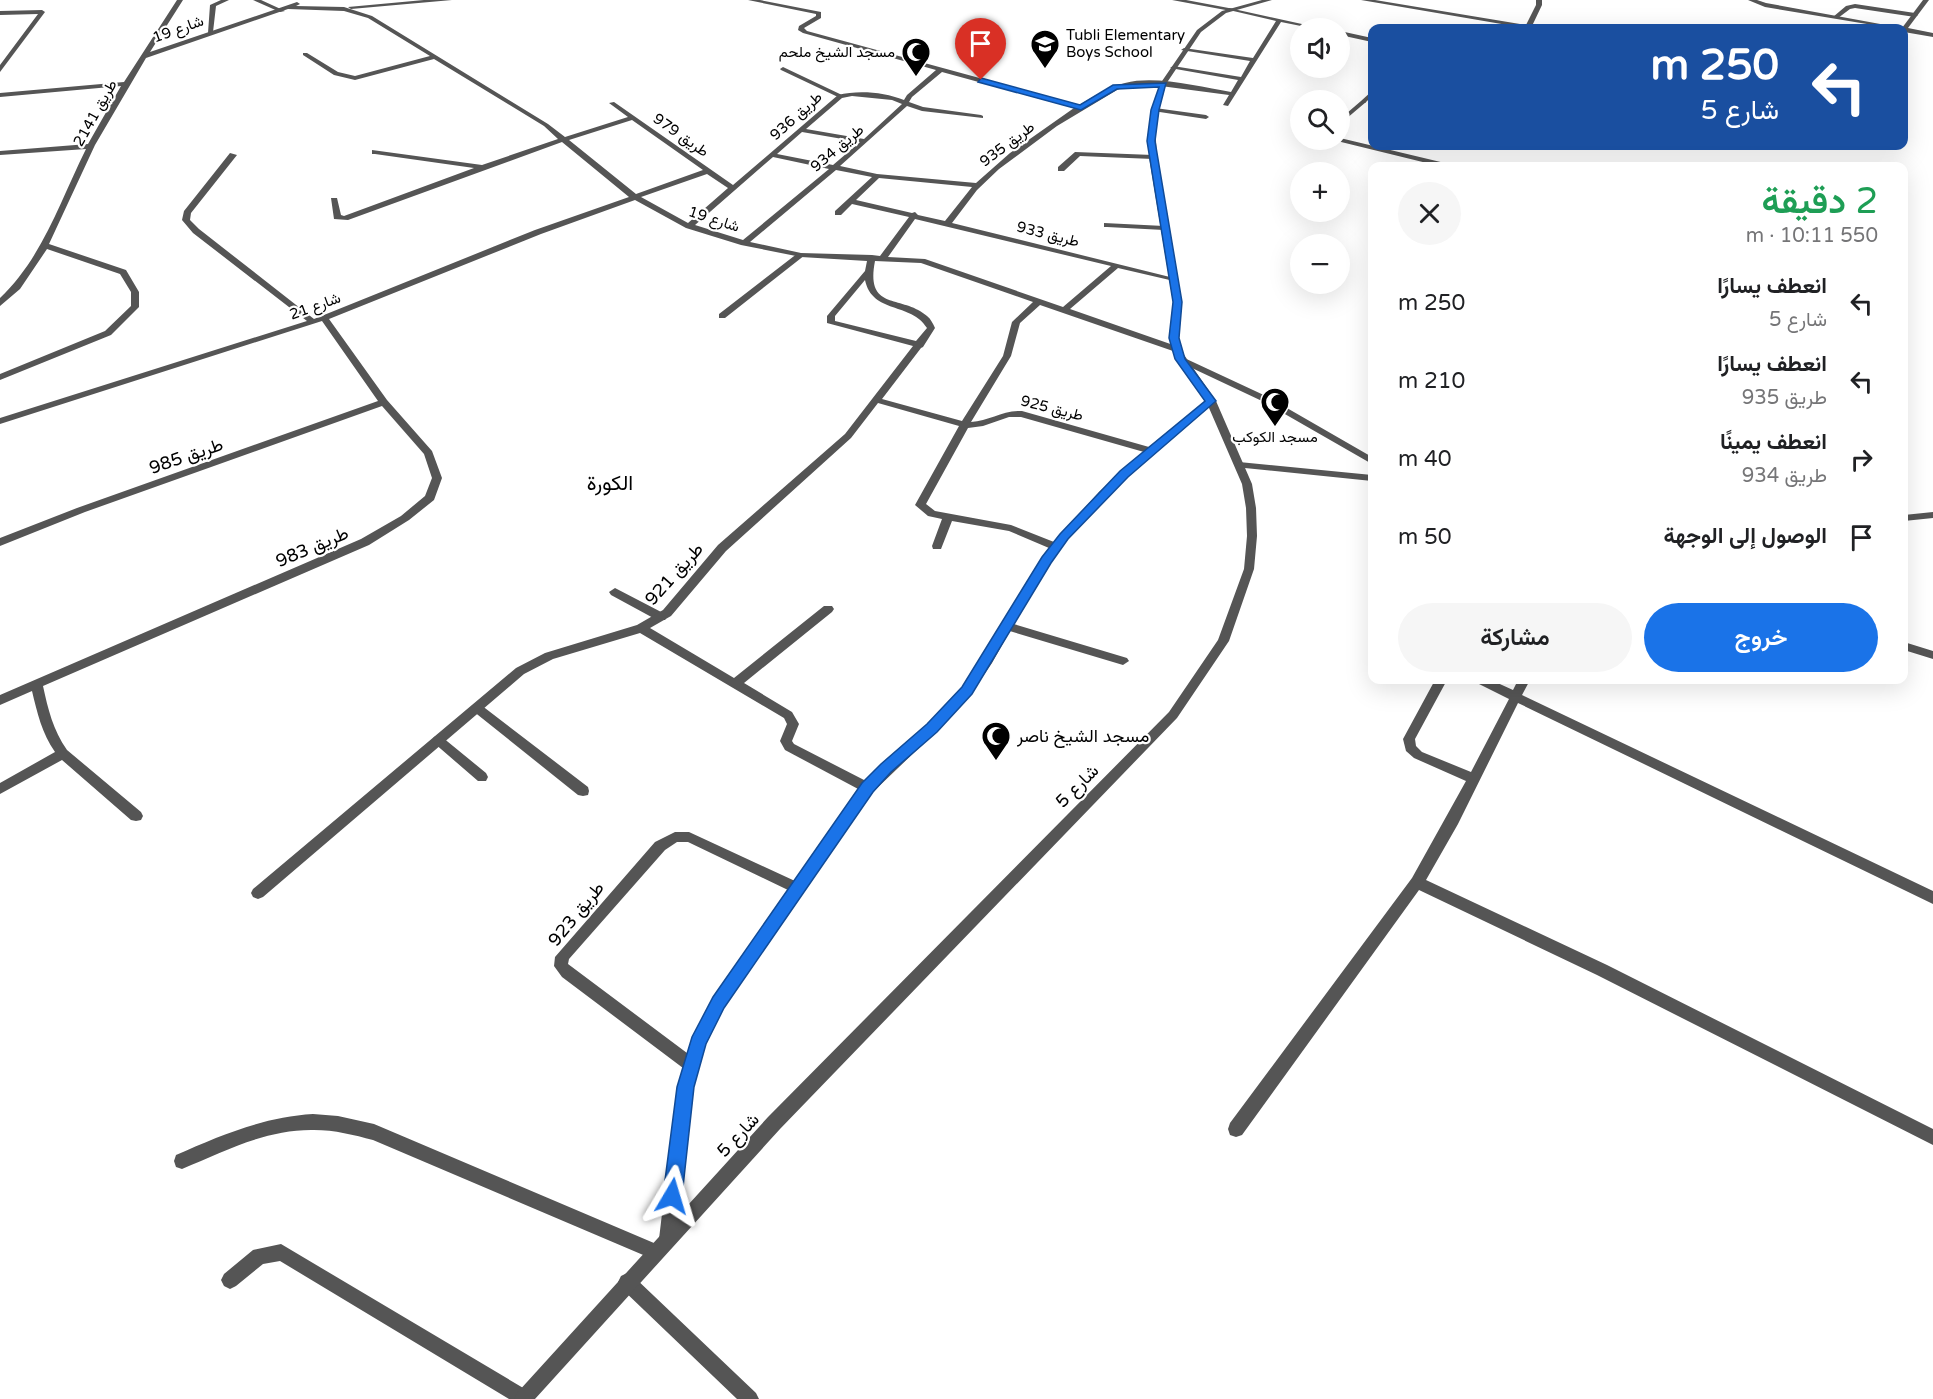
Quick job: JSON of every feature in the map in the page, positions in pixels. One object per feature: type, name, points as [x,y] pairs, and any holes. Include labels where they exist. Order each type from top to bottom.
[{"type":"street","name":"طريق 2141","points":[[0,303],[12,293],[46,246],[91,146],[180,0]]},
{"type":"street","points":[[210,32],[213,5],[226,0]]},
{"type":"street","points":[[256,0],[286,9]]},
{"type":"street","name":"شارع 19","points":[[145,56],[210,32],[286,9],[303,0]]},
{"type":"street","points":[[333,8],[449,0]]},
{"type":"street","points":[[751,0],[819,13],[819,17],[801,27],[805,32],[1081,108]]},
{"type":"street","points":[[1175,0],[1231,9],[1290,23]]},
{"type":"street","points":[[1178,354],[1174,338],[1178,302],[1153,157],[1152,124],[1155,110],[1163,84],[1185,50],[1204,27],[1231,9],[1269,0]]},
{"type":"street","points":[[1364,0],[1506,24]]},
{"type":"street","points":[[1418,10],[1426,0]]},
{"type":"street","points":[[1532,24],[1539,0]]},
{"type":"street","points":[[1751,0],[1765,5],[1876,24]]},
{"type":"street","points":[[1908,25],[1926,0]]},
{"type":"street","points":[[1836,17],[1848,7],[1855,6],[1915,15]]},
{"type":"street","name":"شارع 19","points":[[286,9],[333,8],[370,17],[564,138],[633,196],[688,226],[744,243],[801,255],[878,257],[939,265],[1178,354],[1274,404],[1368,459]]},
{"type":"street","points":[[0,12],[42,12],[0,70]]},
{"type":"street","points":[[1226,105],[1279,21]]},
{"type":"street","points":[[1908,31],[1933,35]]},
{"type":"street","points":[[1350,35],[1368,39]]},
{"type":"street","points":[[1185,50],[1254,60]]},
{"type":"street","points":[[305,54],[336,74],[356,78],[434,57]]},
{"type":"street","points":[[1173,68],[1242,79]]},
{"type":"street","points":[[783,69],[840,96]]},
{"type":"street","name":"طريق 934","points":[[744,243],[866,141],[903,108],[905,102],[941,69]]},
{"type":"street","points":[[0,95],[127,84]]},
{"type":"street","name":"طريق 935","points":[[947,224],[978,185],[1011,156],[1115,87],[1163,84],[1232,94]]},
{"type":"street","name":"طريق 936","points":[[688,226],[840,96],[852,94],[905,102],[922,109],[981,117]]},
{"type":"street","points":[[1350,113],[1368,97]]},
{"type":"street","name":"طريق 979","points":[[612,103],[734,189]]},
{"type":"street","points":[[1155,110],[1206,117]]},
{"type":"street","points":[[334,200],[337,217],[345,218],[483,166],[564,138],[633,118]]},
{"type":"street","points":[[802,130],[866,141]]},
{"type":"street","points":[[1350,143],[1368,148]]},
{"type":"street","points":[[0,153],[91,146]]},
{"type":"street","points":[[1378,150],[1429,162]]},
{"type":"street","points":[[375,152],[483,166]]},
{"type":"street","points":[[1061,169],[1078,154],[1153,157]]},
{"type":"street","name":"طريق 983","points":[[0,700],[365,542],[405,518],[430,498],[437,478],[429,453],[384,402],[319,320],[196,231],[186,220],[187,213],[233,155]]},
{"type":"street","points":[[772,155],[877,176],[978,185]]},
{"type":"street","name":"شارع 21","points":[[0,422],[319,320],[633,196],[708,171]]},
{"type":"street","points":[[838,213],[877,176]]},
{"type":"street","name":"طريق 933","points":[[851,201],[915,214],[947,224],[1174,279]]},
{"type":"street","points":[[915,214],[831,316],[831,323],[920,345]]},
{"type":"street","points":[[1107,225],[1164,228]]},
{"type":"street","points":[[0,377],[108,333],[135,307],[135,292],[123,272],[46,246]]},
{"type":"street","points":[[722,316],[801,255]]},
{"type":"street","points":[[1064,310],[1117,265]]},
{"type":"street","name":"طريق 921","points":[[258,893],[438,740],[534,663],[564,650],[641,628],[661,617],[675,605],[722,548],[830,454],[930,332],[928,321],[877,296],[868,285],[866,273]]},
{"type":"street","points":[[1039,301],[1016,322],[1007,356],[920,501],[922,509],[926,512],[1011,528],[1056,547]]},
{"type":"street","name":"شارع 5","points":[[524,1399],[627,1282],[920,971],[1173,715],[1224,641],[1249,569],[1252,536],[1251,508],[1239,465],[1211,401],[1178,354]]},
{"type":"street","name":"طريق 925","points":[[876,400],[965,424],[981,424],[1007,413],[1022,414],[1151,451]]},
{"type":"street","points":[[667,1239],[685,1087],[698,1043],[718,1002],[868,788],[951,710],[981,671],[1056,547],[1103,493],[1211,401]]},
{"type":"street","name":"طريق 985","points":[[0,542],[81,510],[384,402]]},
{"type":"street","points":[[1239,465],[1368,478]]},
{"type":"street","points":[[1908,518],[1933,515]]},
{"type":"street","points":[[937,546],[949,516]]},
{"type":"street","points":[[615,592],[661,617]]},
{"type":"street","points":[[736,683],[828,609]]},
{"type":"street","points":[[1007,626],[1123,661]]},
{"type":"street","points":[[641,628],[791,717],[793,724],[786,741],[789,747],[868,788]]},
{"type":"street","points":[[1908,647],[1933,655]]},
{"type":"street","points":[[36,683],[50,732],[63,753],[136,816]]},
{"type":"street","points":[[1439,684],[1409,739],[1410,748],[1418,755],[1474,778]]},
{"type":"street","points":[[1490,684],[1933,898]]},
{"type":"street","points":[[1236,1129],[1417,882],[1437,851],[1522,684]]},
{"type":"street","points":[[477,708],[583,791]]},
{"type":"street","points":[[438,740],[482,777]]},
{"type":"street","points":[[0,789],[63,753]]},
{"type":"street","name":"طريق 923","points":[[691,1065],[561,966],[562,957],[660,846],[675,837],[689,837],[797,888]]},
{"type":"street","points":[[1417,882],[1623,980],[1933,1137]]},
{"type":"street","points":[[182,1161],[234,1138],[284,1125],[332,1123],[374,1132],[655,1252]]},
{"type":"street","points":[[230,1280],[259,1256],[281,1252],[524,1399]]},
{"type":"street","points":[[627,1282],[750,1399]]},
{"type":"place","name":"Tubli Elementary Boys School","points":[[1045,70]]},
{"type":"place","name":"مسجد الشيخ ملحم","points":[[916,78]]},
{"type":"place","name":"مسجد الكوكب","points":[[1275,428]]},
{"type":"place","name":"مسجد الشيخ ناصر","points":[[996,762]]},
{"type":"district","name":"الكورة","points":[[610,483]]},
{"type":"route","points":[[672,1196],[685,1087],[698,1043],[718,1002],[868,788],[886,768],[951,710],[967,690],[981,671],[1046,560],[1064,537],[1103,493],[1211,401],[1180,359],[1174,338],[1178,302],[1151,141],[1152,124],[1163,84],[1127,84],[1115,87],[1081,108],[981,80]]}]
